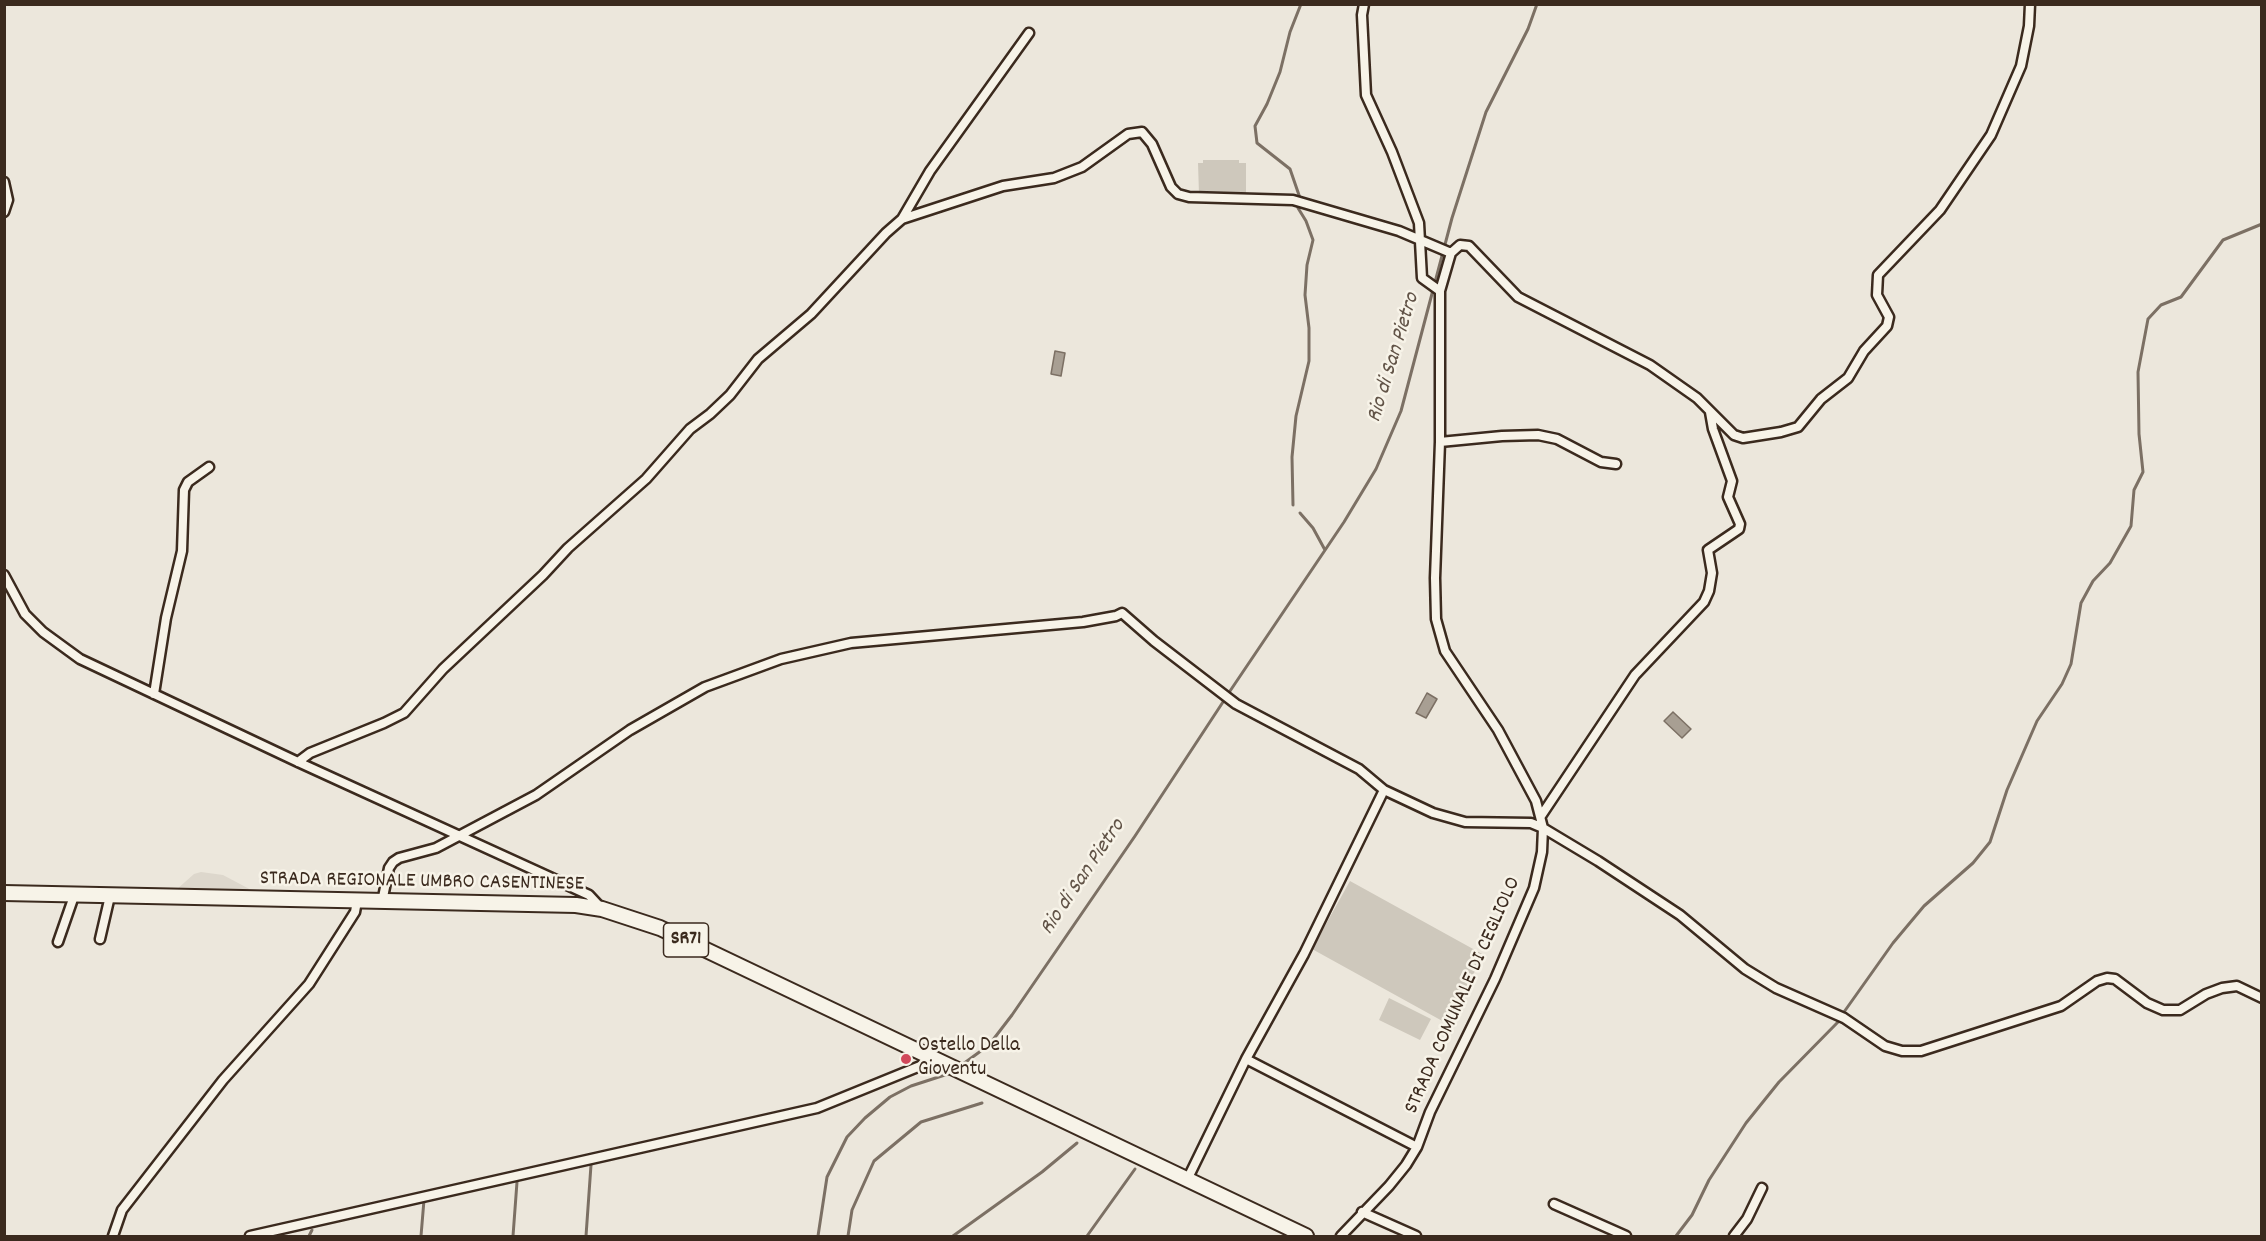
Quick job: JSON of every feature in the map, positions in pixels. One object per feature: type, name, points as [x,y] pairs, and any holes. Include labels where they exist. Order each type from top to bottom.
[{"type":"main road","name":"STRADA REGIONALE UMBRO CASENTINESE","points":[[4,893],[576,906],[602,909],[660,928],[1306,1236]]},
{"type":"street","points":[[1364,4],[1362,15],[1366,95],[1396,161],[1419,223],[1422,278],[1440,291]]},
{"type":"street","points":[[902,219],[1003,186],[1054,178],[1082,167],[1128,134],[1142,132],[1152,144],[1171,187],[1178,194],[1189,197],[1293,200],[1420,239],[1451,253],[1460,245],[1469,246],[1518,297],[1650,365],[1696,398],[1734,435],[1743,438],[1781,432],[1798,427],[1821,399],[1848,378],[1864,351],[1887,326],[1889,317],[1877,295],[1878,275],[1940,210],[1991,135],[2021,66],[2029,26],[2030,4]]},
{"type":"street","points":[[298,762],[310,753],[404,713],[443,669],[543,575],[568,548],[646,479],[690,429],[730,395],[758,359],[811,314],[886,233],[902,219],[930,171],[1029,33]]},
{"type":"street","points":[[4,182],[8,200],[4,212]]},
{"type":"street","name":"STRADA COMUNALE DI CEGLIOLO","points":[[1341,1236],[1389,1186],[1418,1147],[1430,1112],[1495,980],[1534,888],[1542,852],[1543,828],[1536,801],[1498,730],[1445,651],[1436,619],[1435,578],[1440,442],[1440,291],[1451,253]]},
{"type":"street","points":[[1540,816],[1635,675],[1704,602],[1709,591],[1712,573],[1708,550],[1739,529],[1740,524],[1728,496],[1732,481],[1713,429],[1710,411]]},
{"type":"street","points":[[1440,442],[1538,435],[1557,439],[1601,462],[1616,465]]},
{"type":"street","points":[[154,694],[166,618],[182,551],[184,490],[188,482],[209,467]]},
{"type":"street","points":[[4,575],[25,614],[44,632],[80,659],[589,895],[602,909]]},
{"type":"street","points":[[382,902],[389,868],[399,858],[436,848],[536,795],[630,730],[705,687],[781,659],[851,643],[1083,622],[1122,613],[1154,641],[1236,704],[1359,769],[1384,790],[1433,813],[1465,822],[1531,823],[1543,828],[1680,915],[1745,969],[1776,988],[1844,1018],[1885,1046],[1902,1052],[1921,1051],[2061,1006],[2097,981],[2107,978],[2115,979],[2147,1003],[2163,1010],[2180,1010],[2206,994],[2222,988],[2237,986],[2262,998]]},
{"type":"street","points":[[1187,1180],[1246,1059],[1304,954],[1384,790]]},
{"type":"street","points":[[58,942],[74,896]]},
{"type":"street","points":[[100,939],[110,896]]},
{"type":"street","points":[[113,1236],[122,1209],[223,1080],[309,984],[355,912],[357,901]]},
{"type":"street","points":[[1246,1059],[1418,1147]]},
{"type":"street","points":[[250,1236],[817,1108],[935,1060]]},
{"type":"street","points":[[1734,1236],[1747,1219],[1762,1188]]},
{"type":"street","points":[[1554,1204],[1626,1236]]},
{"type":"street","points":[[1362,1212],[1416,1236]]},
{"type":"shaded area","points":[[1203,160],[1239,160],[1239,163],[1246,163],[1246,193],[1199,194],[1198,163],[1203,163]]},
{"type":"shaded area","points":[[1055,351],[1065,353],[1061,376],[1051,374]]},
{"type":"shaded area","points":[[1427,693],[1437,699],[1426,718],[1416,713]]},
{"type":"shaded area","points":[[1673,712],[1691,729],[1682,738],[1664,721]]},
{"type":"shaded area","points":[[201,872],[223,875],[257,893],[176,890],[194,874]]},
{"type":"shaded area","points":[[1350,881],[1484,955],[1446,1023],[1312,949]]},
{"type":"shaded area","points":[[1389,998],[1431,1019],[1420,1040],[1379,1020]]},
{"type":"waterway","points":[[1293,505],[1292,457],[1296,416],[1309,361],[1309,328],[1305,295],[1307,265],[1313,240],[1298,208],[1300,198],[1290,169],[1257,143],[1255,126],[1280,72],[1290,32],[1301,4]]},
{"type":"waterway","name":"Rio di San Pietro","points":[[1228,694],[1344,522],[1376,469],[1401,411],[1452,218],[1486,112],[1528,29],[1537,4]]},
{"type":"waterway","points":[[1844,1012],[1893,943],[1924,906],[1973,863],[1990,842],[2007,790],[2037,721],[2062,684],[2071,664],[2081,603],[2093,581],[2110,563],[2131,526],[2134,490],[2143,472],[2139,434],[2138,372],[2148,319],[2161,305],[2181,297],[2223,240],[2262,224]]},
{"type":"waterway","points":[[1300,513],[1313,528],[1325,550]]},
{"type":"waterway","name":"Rio di San Pietro","points":[[963,1064],[989,1045],[1012,1015],[1135,836],[1223,702]]},
{"type":"waterway","points":[[1676,1236],[1692,1215],[1709,1180],[1746,1123],[1779,1082],[1839,1021]]},
{"type":"waterway","name":"Rio di San Pietro","points":[[818,1236],[827,1177],[847,1137],[890,1097],[911,1086],[951,1073]]},
{"type":"waterway","points":[[848,1236],[852,1210],[874,1161],[921,1122],[982,1103]]},
{"type":"waterway","points":[[953,1236],[1042,1172],[1077,1143]]},
{"type":"waterway","points":[[586,1236],[591,1165]]},
{"type":"waterway","points":[[1087,1236],[1135,1169]]},
{"type":"waterway","points":[[513,1236],[517,1182]]},
{"type":"waterway","points":[[421,1236],[424,1200]]},
{"type":"waterway","points":[[309,1236],[312,1230]]},
{"type":"place","name":"Ostello Della Gioventu","points":[[906,1059]]}]
